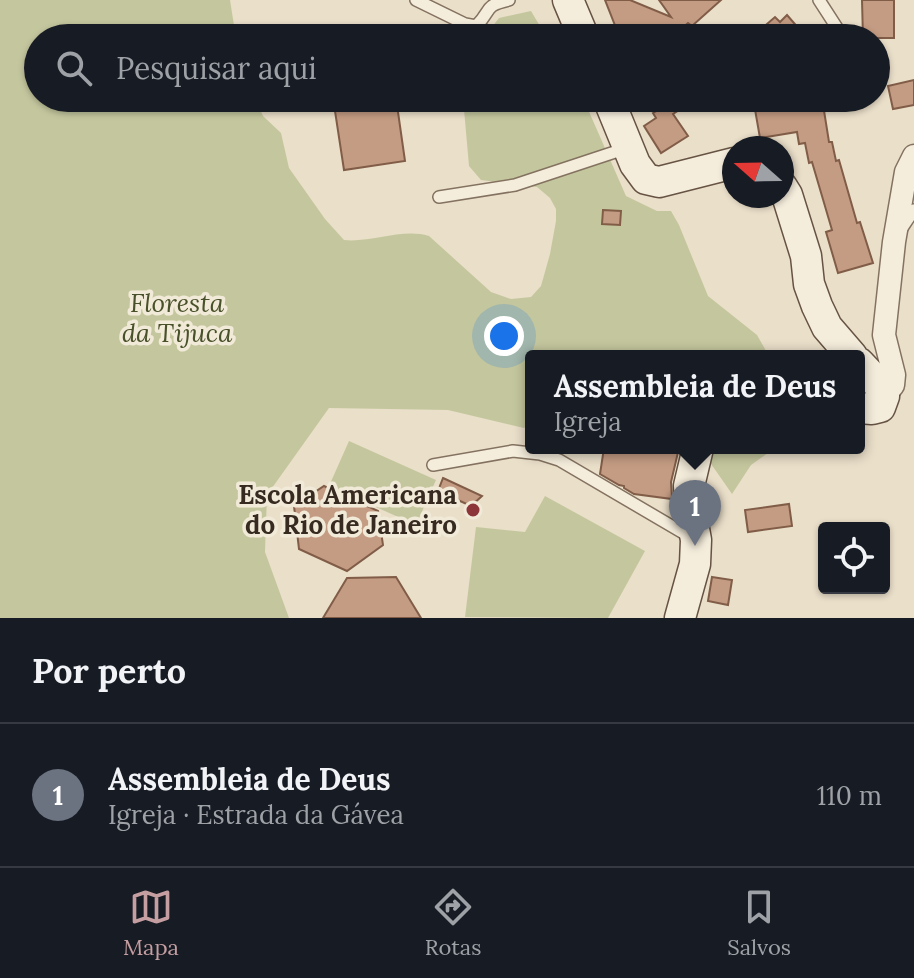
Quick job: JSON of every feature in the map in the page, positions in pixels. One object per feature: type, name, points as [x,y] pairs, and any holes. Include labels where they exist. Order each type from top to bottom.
[{"type":"street","points":[[568,0],[578,24]]},
{"type":"street","points":[[614,112],[635,164],[646,179],[659,182],[722,166]]},
{"type":"street","points":[[872,402],[889,392],[893,385],[894,375],[884,335],[894,242],[906,172],[914,156]]},
{"type":"street","points":[[791,208],[817,306],[827,327],[847,350]]},
{"type":"street","points":[[865,369],[877,382],[872,402]]},
{"type":"street","points":[[680,618],[695,564],[696,540],[689,486],[697,454]]},
{"type":"lane","points":[[416,0],[465,24]]},
{"type":"lane","points":[[478,24],[490,6],[509,0]]},
{"type":"lane","points":[[819,0],[835,24]]},
{"type":"lane","points":[[439,197],[515,185],[628,148]]},
{"type":"lane","points":[[894,242],[914,210]]},
{"type":"lane","points":[[433,465],[513,451],[525,452]]},
{"type":"lane","points":[[540,454],[559,460],[696,540]]},
{"type":"green space","name":"Floresta da Tijuca","points":[[0,0],[230,0],[234,24],[24,24],[24,112],[261,112],[281,133],[289,168],[344,240],[408,234],[429,236],[491,292],[511,299],[531,297],[541,286],[550,254],[556,209],[550,198],[537,187],[481,180],[469,166],[464,112],[589,112],[626,196],[657,211],[671,211],[708,296],[757,335],[766,350],[525,350],[524,428],[448,410],[329,408],[267,495],[265,552],[289,618],[0,618]]},
{"type":"green space","points":[[531,11],[539,24],[494,24],[499,18]]},
{"type":"green space","points":[[349,441],[436,480],[416,525],[329,486]]},
{"type":"green space","points":[[704,454],[767,454],[751,465],[732,494]]},
{"type":"green space","points":[[545,496],[645,551],[608,618],[465,617],[476,527],[525,532]]},
{"type":"building","points":[[605,0],[630,0],[671,17],[659,0],[721,0],[694,24],[614,24]]},
{"type":"building","points":[[862,0],[894,0],[894,38],[890,38],[890,24],[863,24]]},
{"type":"building","points":[[787,15],[795,24],[767,24],[775,17],[780,22]]},
{"type":"building","points":[[914,80],[914,105],[893,109],[890,86]]},
{"type":"building","points":[[335,112],[398,112],[405,161],[344,170]]},
{"type":"building","points":[[676,112],[673,114],[688,136],[661,153],[644,126],[656,118],[653,113]]},
{"type":"building","points":[[755,112],[824,112],[829,142],[832,142],[836,161],[839,160],[857,223],[860,222],[873,263],[838,273],[826,232],[832,230],[812,162],[809,163],[805,143],[799,144],[797,132],[760,136]]},
{"type":"building","points":[[603,210],[621,211],[620,225],[602,224]]},
{"type":"building","points":[[603,454],[678,454],[671,482],[672,499],[634,494],[600,474]]},
{"type":"building","points":[[443,478],[482,496],[471,506],[438,491]]},
{"type":"building","points":[[324,486],[378,511],[383,545],[347,571],[299,549],[294,506]]},
{"type":"building","points":[[789,504],[792,526],[748,532],[745,510]]},
{"type":"building","points":[[396,577],[421,618],[323,618],[347,578]]},
{"type":"building","points":[[712,577],[732,580],[728,605],[708,601]]},
{"type":"place","name":"Escola Americana do Rio de Janeiro","points":[[473,510]]},
{"type":"place","name":"Assembleia de Deus","points":[[695,546]]}]
